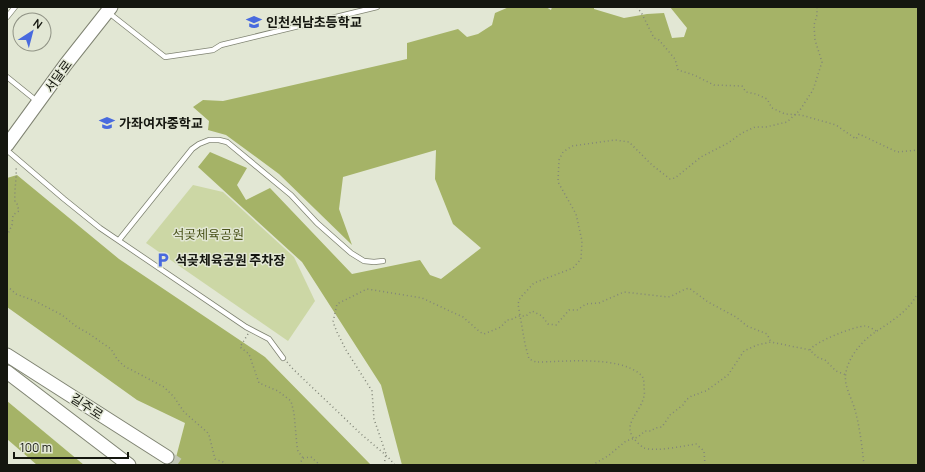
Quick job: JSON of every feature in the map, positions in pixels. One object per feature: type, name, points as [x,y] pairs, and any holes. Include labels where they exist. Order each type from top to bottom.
[{"type":"main road","name":"서달로","points":[[10,152],[66,64],[109,9]]},
{"type":"main road","points":[[7,131],[33,98],[66,64]]},
{"type":"main road","name":"길주로","points":[[7,355],[166,457]]},
{"type":"main road","name":"길주로","points":[[7,372],[129,465]]},
{"type":"lane","points":[[7,17],[15,7]]},
{"type":"lane","points":[[109,9],[165,57],[213,50],[221,45],[377,7]]},
{"type":"lane","points":[[7,77],[33,98]]},
{"type":"lane","points":[[119,240],[192,149],[209,140],[219,140],[227,142],[291,195],[317,223],[351,253],[364,261],[383,261]]},
{"type":"lane","points":[[10,152],[100,228],[251,330],[269,339],[283,358]]},
{"type":"path","points":[[637,7],[654,38],[659,40],[675,59],[678,70],[694,75],[714,85],[742,86],[746,92],[756,94],[767,99],[772,108],[785,114],[796,115],[836,125],[856,138],[858,134],[897,152],[918,150]]},
{"type":"path","points":[[705,465],[704,452],[696,444],[666,449],[644,448],[634,439],[631,433],[630,422],[644,396],[644,382],[642,376],[632,369],[603,362],[536,362],[529,359],[518,304],[520,298],[526,290],[534,283],[573,268],[581,259],[582,241],[576,214],[558,182],[559,160],[563,152],[572,146],[615,140],[629,142],[652,165],[670,179],[674,178],[701,157],[755,127],[766,127],[787,122],[796,115],[813,90],[822,62],[814,32],[817,7]]},
{"type":"path","points":[[7,236],[12,225],[13,215],[19,211],[15,202],[14,191],[17,178],[10,152]]},
{"type":"path","points":[[7,286],[16,294],[35,301],[62,315],[77,327],[111,349],[117,359],[124,366],[164,387],[174,397],[184,412],[207,432],[215,459],[224,462],[226,465]]},
{"type":"path","points":[[384,465],[386,454],[374,419],[372,391],[346,350],[334,323],[337,304],[367,289],[422,298],[462,317],[484,334],[501,327],[507,320],[520,316],[526,316],[532,311],[542,316],[548,324],[556,325],[569,310],[577,310],[586,304],[599,304],[624,292],[668,297],[675,295],[680,290],[689,288],[708,302],[736,317],[746,326],[767,334],[771,342]]},
{"type":"path","points":[[864,465],[855,410],[846,384],[846,375],[849,363],[866,338],[892,322],[914,301],[918,292]]},
{"type":"path","points":[[810,350],[811,347],[820,342],[859,326],[866,325],[876,331]]},
{"type":"path","points":[[251,330],[240,347],[249,354],[258,383],[278,391],[291,401],[294,413],[298,451],[303,458]]},
{"type":"path","points":[[592,465],[608,456],[626,441],[638,437],[645,431],[651,432],[655,428],[662,427],[670,415],[683,405],[686,400],[693,395],[706,391],[728,375],[744,351],[757,345],[771,342],[810,350],[817,357],[825,360],[836,371],[846,375]]},
{"type":"path","points":[[283,358],[361,434],[386,454],[395,465]]},
{"type":"path","points":[[303,458],[311,457],[320,465]]},
{"type":"path","points":[[299,465],[303,458]]},
{"type":"green space","points":[[509,7],[546,7],[551,10],[552,7],[594,7],[594,9],[624,18],[664,13],[672,38],[684,37],[687,28],[670,7],[918,7],[918,465],[402,465],[381,385],[302,262],[198,167],[210,152],[247,168],[237,185],[246,200],[270,188],[352,274],[420,260],[430,275],[441,279],[481,248],[453,224],[435,179],[436,150],[343,177],[339,209],[352,245],[279,174],[226,135],[208,130],[209,121],[193,107],[203,100],[223,101],[407,59],[407,43],[458,29],[467,37],[478,34],[492,25],[495,13]]},
{"type":"green space","points":[[17,175],[119,259],[265,357],[371,465],[174,465],[185,423],[137,400],[7,307],[7,178]]},
{"type":"green space","name":"석곶체육공원","points":[[193,185],[223,192],[294,257],[315,301],[288,341],[146,243]]},
{"type":"green space","points":[[7,401],[84,465],[37,465],[7,439]]},
{"type":"tunnel","points":[[167,457],[179,465]]},
{"type":"place","name":"인천석남초등학교","points":[[254,22]]},
{"type":"place","name":"가좌여자중학교","points":[[107,123]]},
{"type":"place","name":"석곶체육공원 주차장","points":[[163,260]]}]
